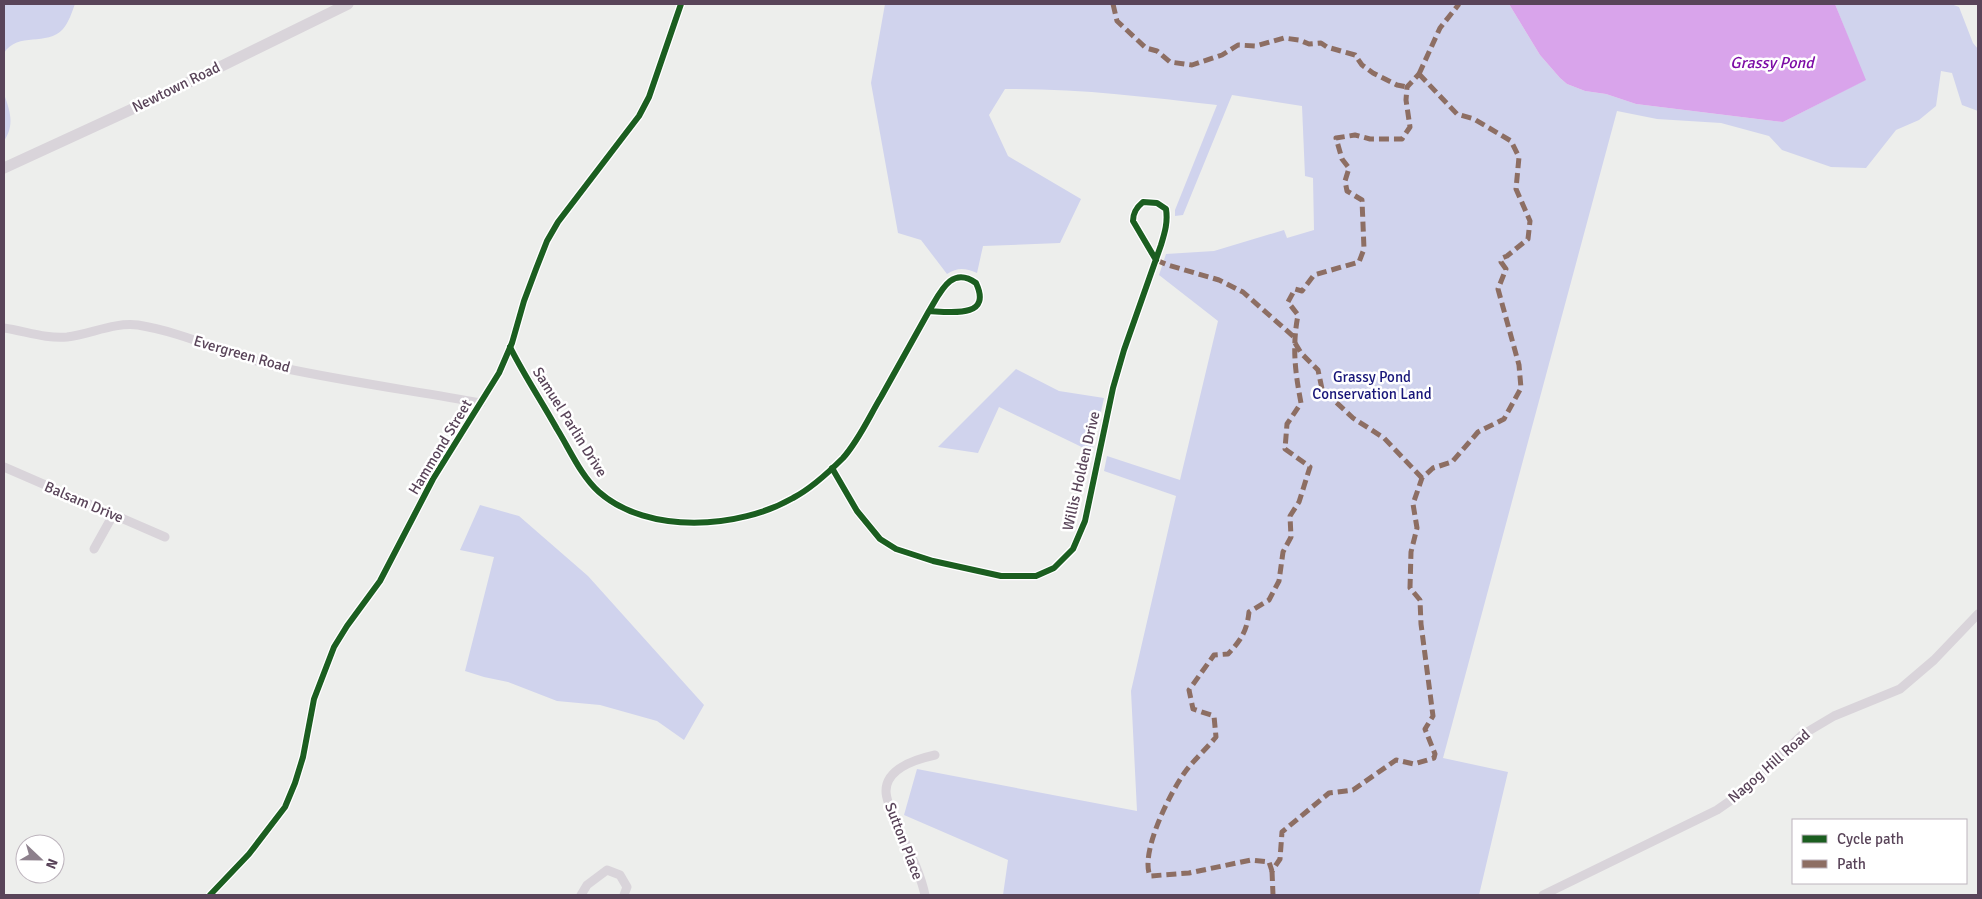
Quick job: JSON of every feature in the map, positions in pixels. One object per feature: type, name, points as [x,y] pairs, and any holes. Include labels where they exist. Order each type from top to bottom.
[{"type":"street","name":"Newtown Road","points":[[4,168],[158,97],[348,4]]},
{"type":"street","name":"Hammond Street","points":[[210,895],[249,854],[285,807],[296,783],[303,757],[314,699],[334,647],[380,581],[433,479],[499,373],[547,241],[558,222],[639,116],[649,97],[680,4]]},
{"type":"street","name":"Willis Holden Drive","points":[[832,468],[857,511],[880,539],[896,549],[933,561],[1001,576],[1036,576],[1054,568],[1074,549],[1085,521],[1113,388],[1124,350],[1166,232],[1168,218],[1166,209],[1157,203],[1143,202],[1133,214],[1133,221],[1156,260]]},
{"type":"street","name":"Samuel Parlin Drive","points":[[510,347],[590,482],[600,492],[627,511],[644,517],[680,523],[706,522],[750,516],[792,499],[807,490],[832,468],[844,456],[861,432],[929,311],[948,282],[954,278],[966,278],[976,283],[980,293],[979,300],[976,306],[970,310],[961,313],[929,311]]},
{"type":"street","name":"Evergreen Road","points":[[4,328],[44,336],[67,337],[119,325],[136,325],[159,330],[248,359],[283,368],[481,403]]},
{"type":"street","name":"Balsam Drive","points":[[4,467],[165,537]]},
{"type":"street","points":[[94,549],[114,515]]},
{"type":"street","name":"Nagog Hill Road","points":[[1543,895],[1718,810],[1740,794],[1802,735],[1834,716],[1900,689],[1934,660],[1978,614]]},
{"type":"street","name":"Sutton Place","points":[[925,895],[892,812],[886,791],[890,778],[903,766],[921,758],[934,755]]},
{"type":"street","points":[[581,895],[587,885],[607,870],[620,874],[627,887],[624,895]]},
{"type":"green space","points":[[4,4],[75,4],[67,23],[56,34],[41,39],[17,42],[4,53]]},
{"type":"green space","name":"Grassy Pond Conservation Land","points":[[885,4],[1509,4],[1540,55],[1567,84],[1585,91],[1606,94],[1636,104],[1783,122],[1865,80],[1835,4],[1951,4],[1959,7],[1973,43],[1978,49],[1978,111],[1962,105],[1952,73],[1941,71],[1936,106],[1919,120],[1896,130],[1866,168],[1831,167],[1782,150],[1769,136],[1721,123],[1657,119],[1617,111],[1443,758],[1508,772],[1479,895],[1003,895],[1008,860],[904,815],[917,769],[1137,811],[1131,691],[1176,496],[1104,471],[1107,456],[1180,480],[1218,321],[1159,275],[1166,254],[1214,251],[1284,230],[1287,238],[1314,230],[1313,178],[1305,176],[1302,106],[1232,95],[1183,215],[1175,216],[1175,210],[1217,105],[1085,92],[1005,89],[989,115],[1008,156],[1081,199],[1060,243],[983,246],[977,273],[962,269],[947,274],[921,240],[898,233],[871,83]]},
{"type":"green space","points":[[4,94],[10,112],[10,124],[4,141]]},
{"type":"green space","points":[[1016,369],[1059,391],[1104,398],[1092,452],[999,407],[978,453],[938,447]]},
{"type":"green space","points":[[480,505],[519,516],[588,576],[704,705],[684,740],[657,721],[600,705],[557,701],[508,682],[465,671],[494,557],[460,550]]},
{"type":"water","name":"Grassy Pond","points":[[1509,4],[1835,4],[1866,80],[1783,122],[1636,104],[1606,94],[1585,91],[1567,84],[1540,55]]},
{"type":"marked path","points":[[1113,4],[1117,21],[1146,48],[1157,51],[1170,62],[1192,65],[1222,55],[1238,45],[1256,46],[1284,38],[1299,40],[1309,44],[1321,43],[1327,47],[1355,55],[1362,65],[1373,73],[1397,85],[1407,87]]},
{"type":"marked path","points":[[1419,74],[1440,28],[1459,4]]},
{"type":"marked path","points":[[1419,74],[1457,114],[1474,119],[1511,141],[1519,157],[1516,189],[1530,221],[1528,239],[1502,258],[1501,262],[1506,269],[1498,289],[1519,365],[1521,388],[1504,419],[1478,432],[1452,462],[1433,468],[1422,478],[1413,504],[1417,528],[1411,552],[1410,588],[1420,600],[1421,624],[1433,716],[1425,729],[1435,754],[1434,758],[1414,764],[1396,760],[1353,790],[1329,793],[1282,832],[1280,859],[1272,871],[1269,862],[1251,860],[1189,873],[1150,876],[1148,866],[1149,853],[1158,823],[1165,808],[1185,772],[1216,737],[1214,716],[1193,709],[1189,690],[1214,655],[1228,654],[1243,635],[1249,612],[1269,600],[1279,581],[1283,552],[1291,537],[1290,516],[1299,502],[1310,467],[1285,449],[1287,424],[1301,403],[1295,359],[1298,315],[1288,302],[1295,289],[1302,291],[1314,275],[1359,262],[1364,249],[1362,200],[1347,191],[1345,181],[1349,168],[1342,159],[1336,138],[1355,135],[1370,139],[1402,139],[1410,127],[1406,100],[1407,87],[1419,74]]},
{"type":"marked path","points":[[1156,260],[1219,280],[1243,292],[1294,337]]},
{"type":"marked path","points":[[1295,343],[1301,353],[1318,370],[1322,389],[1353,418],[1384,438],[1422,478]]},
{"type":"marked path","points":[[1272,871],[1273,895]]},
{"type":"cycle path","points":[[210,895],[249,854],[285,807],[303,757],[314,699],[334,647],[380,581],[433,479],[499,373],[512,343],[524,301],[547,241],[558,222],[639,116],[649,97],[681,4]]},
{"type":"cycle path","points":[[832,468],[857,511],[880,539],[896,549],[933,561],[1001,576],[1036,576],[1054,568],[1073,549],[1085,521],[1113,388],[1124,350],[1161,245],[1165,231],[1166,209],[1157,203],[1143,202],[1136,210],[1133,221],[1156,260]]},
{"type":"cycle path","points":[[510,347],[576,462],[599,492],[619,506],[642,515],[668,521],[694,523],[721,521],[747,516],[793,498],[813,485],[832,469],[849,451],[859,436],[929,311],[957,312],[974,308],[979,303],[980,295],[976,283],[967,278],[953,279],[942,289],[929,311]]}]
